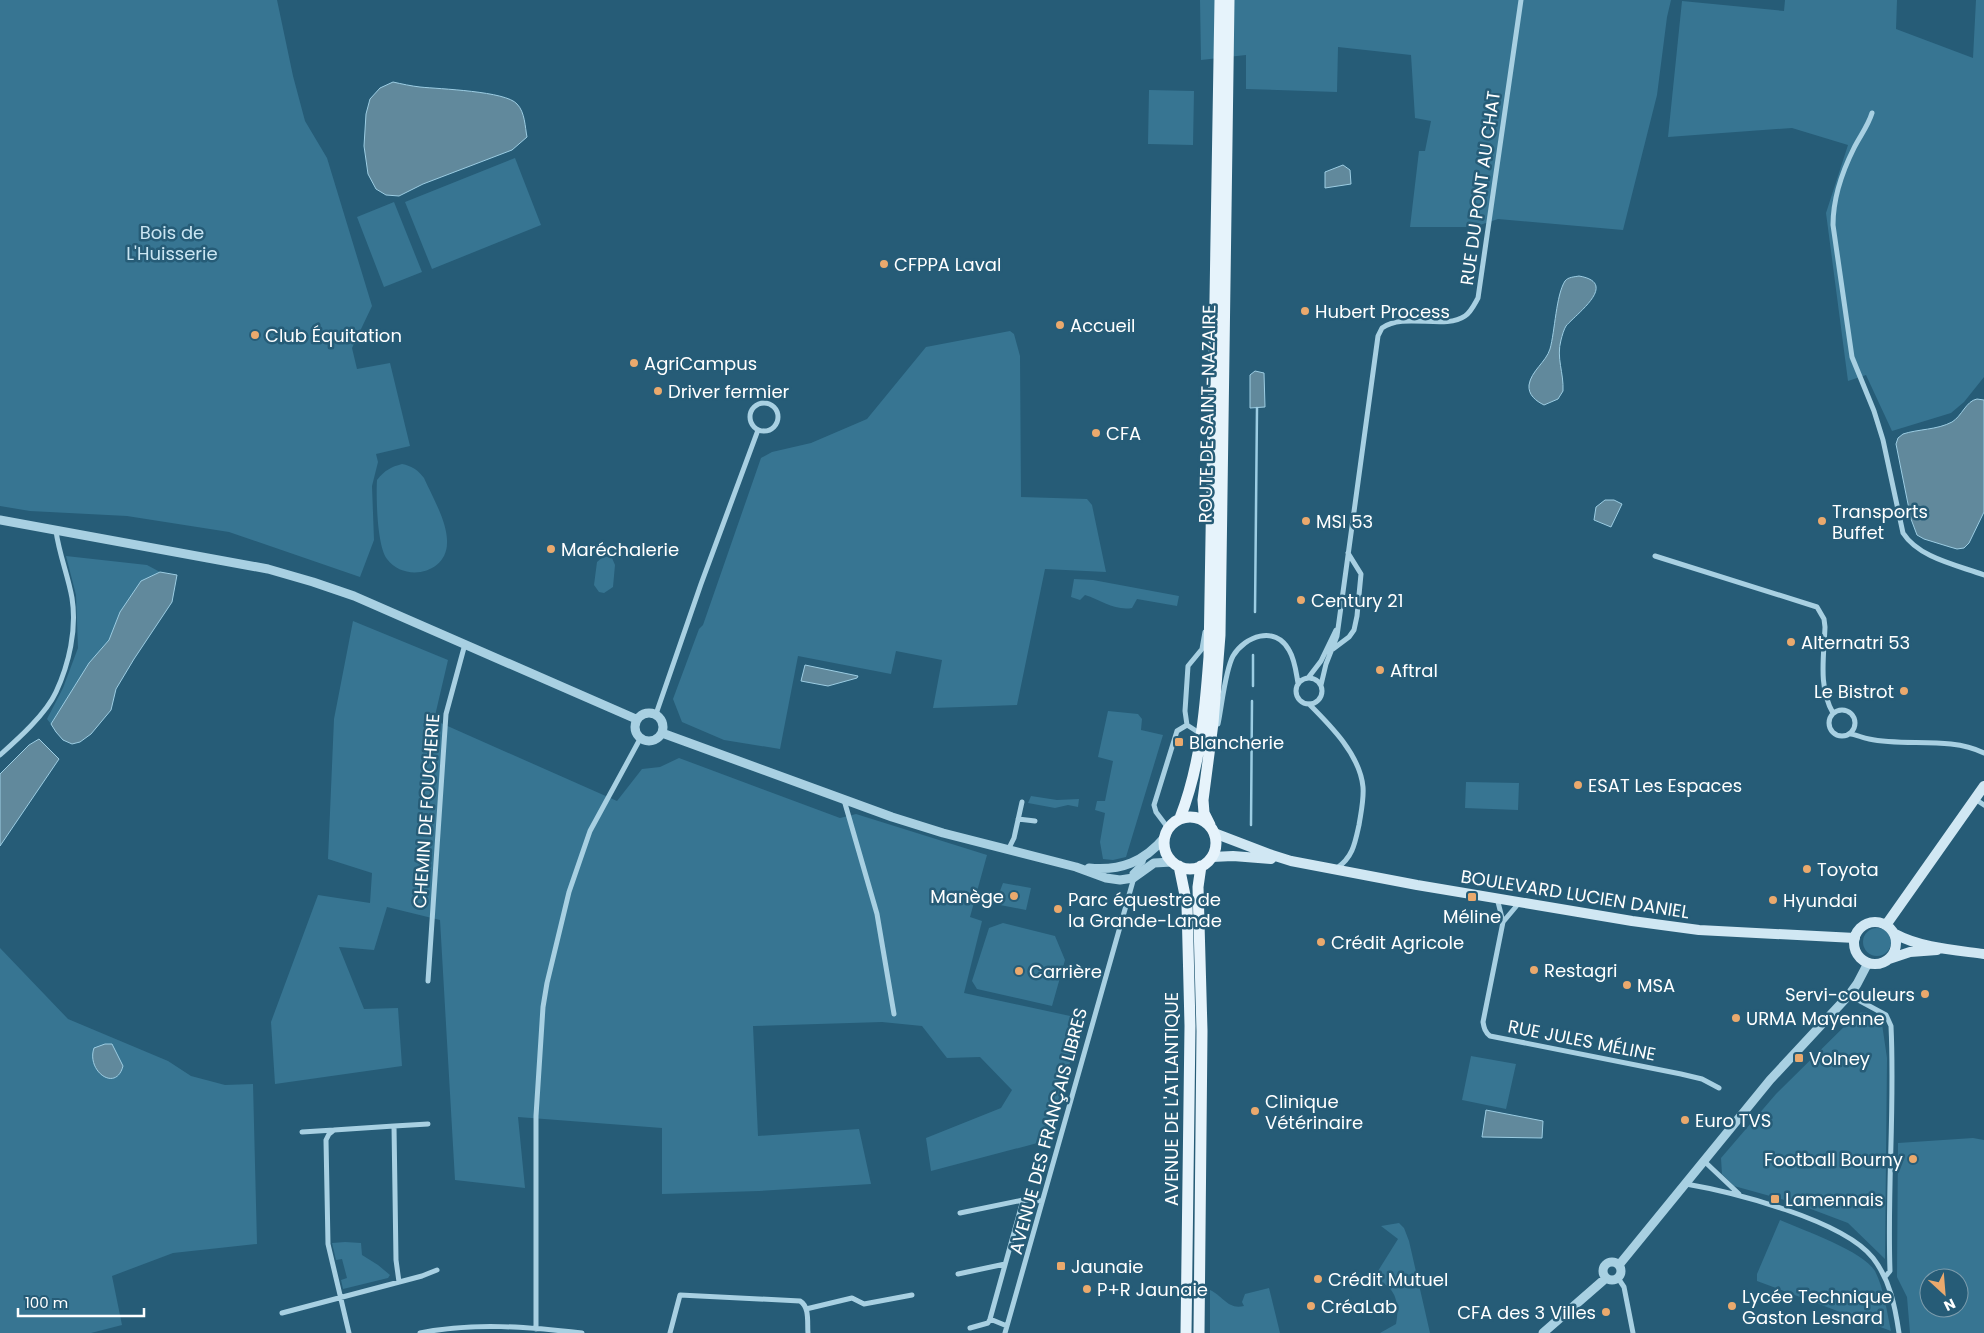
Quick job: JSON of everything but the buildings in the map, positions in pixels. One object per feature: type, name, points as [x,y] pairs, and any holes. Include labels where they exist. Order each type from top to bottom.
[{"type":"main road","name":"ROUTE DE SAINT-NAZAIRE","points":[[1180,818],[1189,796],[1202,734],[1208,666],[1211,587],[1220,0]]},
{"type":"main road","name":"ROUTE DE SAINT-NAZAIRE","points":[[1212,829],[1204,813],[1203,800],[1208,768],[1220,635],[1229,0]]},
{"type":"main road","points":[[1886,925],[1980,802],[1984,786]]},
{"type":"main road","points":[[1196,817],[1212,829],[1216,848],[1212,856],[1201,866],[1186,868],[1175,864],[1165,851],[1166,832],[1180,818],[1196,817]]},
{"type":"main road","name":"BOULEVARD LUCIEN DANIEL","points":[[1212,829],[1263,852],[1292,861]]},
{"type":"main road","name":"BOULEVARD LUCIEN DANIEL","points":[[1212,856],[1292,861],[1496,898],[1632,921],[1699,930],[1855,938]]},
{"type":"main road","name":"AVENUE DE L'ATLANTIQUE","points":[[1175,864],[1187,905],[1190,1026],[1186,1333]]},
{"type":"main road","name":"AVENUE DE L'ATLANTIQUE","points":[[1199,1333],[1202,1031],[1198,887],[1201,866]]},
{"type":"main road","points":[[1948,949],[1910,952],[1875,964],[1868,962],[1859,955],[1856,950],[1855,938],[1861,927],[1867,923],[1880,922],[1903,938],[1948,949],[1984,954]]},
{"type":"main road","points":[[1889,959],[1896,945],[1895,934]]},
{"type":"street","name":"RUE DU PONT AU CHAT","points":[[1338,627],[1378,336],[1382,328],[1396,321],[1463,318],[1471,311],[1478,298],[1521,0]]},
{"type":"street","points":[[1872,113],[1868,126],[1855,145],[1842,173],[1833,208],[1832,226],[1852,357],[1878,426],[1903,533],[1908,541],[1923,552],[1984,575]]},
{"type":"street","points":[[758,404],[771,405],[775,408],[778,417],[775,426],[768,431],[758,430],[751,424],[751,411],[758,404]]},
{"type":"street","points":[[656,714],[701,584],[758,430]]},
{"type":"street","points":[[0,520],[268,569],[295,576],[354,596],[636,719]]},
{"type":"street","points":[[0,755],[42,712],[56,693],[71,647],[74,613],[72,597],[58,546],[56,531]]},
{"type":"street","points":[[1332,650],[1349,637],[1354,630],[1357,616],[1361,574],[1348,553]]},
{"type":"street","points":[[1655,556],[1817,607],[1824,618],[1825,627],[1824,689],[1827,703],[1833,713]]},
{"type":"street","points":[[1187,725],[1185,711],[1188,666],[1202,649],[1211,587]]},
{"type":"street","points":[[1309,704],[1319,700],[1326,664],[1338,627]]},
{"type":"street","points":[[1298,683],[1308,678],[1320,661],[1338,627]]},
{"type":"street","points":[[1208,768],[1232,657],[1241,644],[1253,637],[1264,635],[1282,641],[1289,648],[1293,659],[1298,683],[1296,695],[1300,700],[1309,704],[1348,751],[1361,776],[1363,801],[1355,844],[1352,854],[1337,869]]},
{"type":"street","name":"CHEMIN DE FOUCHERIE","points":[[428,981],[446,714],[465,644]]},
{"type":"street","points":[[1308,678],[1318,681],[1321,685]]},
{"type":"street","points":[[1851,734],[1855,726],[1854,718],[1849,712],[1841,710],[1833,713],[1829,720],[1829,729],[1835,735],[1843,737],[1851,734],[1871,739],[1932,743],[1969,748],[1984,753]]},
{"type":"street","points":[[647,712],[656,714],[663,724],[662,733],[653,741],[640,739],[635,732],[636,719],[647,712]]},
{"type":"street","points":[[1187,725],[1202,734]]},
{"type":"street","points":[[662,733],[943,833],[1076,866],[1112,869],[1124,866],[1145,855],[1166,832],[1154,805],[1177,731],[1187,725]]},
{"type":"street","points":[[536,1329],[536,1116],[543,1007],[547,983],[569,892],[590,831],[640,739]]},
{"type":"street","points":[[844,799],[877,914],[894,1014]]},
{"type":"street","points":[[1008,850],[1014,838],[1022,802]]},
{"type":"street","points":[[1018,819],[1035,821]]},
{"type":"street","name":"AVENUE DES FRANÇAIS LIBRES","points":[[1005,1333],[1033,1240],[1042,1201],[1133,878],[1132,873],[1143,862],[1145,855]]},
{"type":"street","points":[[1076,866],[1106,878],[1120,880],[1133,878],[1154,864],[1175,864]]},
{"type":"street","name":"RUE JULES MÉLINE","points":[[1496,898],[1503,922],[1483,1022],[1484,1029],[1490,1036],[1681,1074],[1702,1079],[1718,1088]]},
{"type":"street","points":[[1503,922],[1520,902]]},
{"type":"street","points":[[1619,1265],[1788,1060],[1849,995],[1868,962]]},
{"type":"street","points":[[1849,995],[1886,1015],[1891,1026],[1893,1106],[1888,1188],[1890,1271],[1885,1277]]},
{"type":"street","points":[[302,1132],[428,1124]]},
{"type":"street","points":[[394,1126],[396,1260],[399,1282]]},
{"type":"street","points":[[334,1130],[328,1134],[326,1140],[328,1244],[349,1333]]},
{"type":"street","points":[[1704,1161],[1739,1195]]},
{"type":"street","points":[[1686,1184],[1739,1195],[1831,1228],[1849,1238],[1872,1258],[1885,1277],[1896,1308],[1899,1333]]},
{"type":"street","points":[[960,1213],[1023,1200],[1042,1201]]},
{"type":"street","points":[[970,1328],[988,1323],[990,1319],[1023,1200]]},
{"type":"street","points":[[1614,1262],[1619,1265],[1621,1271],[1618,1278],[1612,1280],[1606,1278],[1603,1273],[1606,1264],[1614,1262]]},
{"type":"street","points":[[958,1274],[1004,1264]]},
{"type":"street","points":[[282,1313],[437,1270]]},
{"type":"street","points":[[1543,1333],[1606,1278]]},
{"type":"street","points":[[1618,1278],[1624,1287],[1633,1333]]},
{"type":"street","points":[[806,1309],[852,1298],[864,1304],[912,1294]]},
{"type":"street","points":[[670,1333],[680,1295],[795,1300],[804,1304],[806,1309],[808,1333]]},
{"type":"street","points":[[990,1319],[1007,1326]]},
{"type":"street","points":[[420,1333],[462,1326],[582,1333]]},
{"type":"green space","name":"Bois de L'Huisserie","points":[[0,0],[277,0],[293,76],[305,121],[327,158],[372,306],[352,348],[357,369],[390,363],[410,446],[376,454],[378,462],[372,486],[374,540],[360,577],[229,532],[127,516],[30,511],[0,506]]},
{"type":"green space","points":[[1200,0],[1671,0],[1657,95],[1623,230],[1498,219],[1474,227],[1410,227],[1419,151],[1425,151],[1431,121],[1415,118],[1411,55],[1338,47],[1337,92],[1246,89],[1246,55],[1201,60]]},
{"type":"green space","points":[[1785,0],[1897,0],[1896,29],[1973,58],[1976,0],[1984,0],[1984,377],[1964,402],[1951,413],[1892,431],[1866,375],[1848,381],[1826,213],[1848,145],[1792,128],[1668,137],[1682,1],[1784,11]]},
{"type":"green space","points":[[1149,90],[1194,91],[1193,145],[1148,144]]},
{"type":"green space","points":[[515,158],[541,225],[432,269],[405,202]]},
{"type":"green space","points":[[394,202],[422,272],[384,287],[357,217]]},
{"type":"green space","points":[[1010,331],[1014,334],[1020,356],[1021,497],[1087,499],[1092,505],[1106,572],[1045,569],[1017,705],[933,708],[942,660],[896,651],[891,674],[798,656],[780,749],[724,740],[682,722],[673,699],[699,629],[703,625],[761,458],[772,452],[811,443],[867,419],[926,347]]},
{"type":"green space","points":[[402,464],[414,469],[424,478],[439,510],[447,535],[445,553],[440,562],[433,568],[424,571],[404,571],[395,566],[387,559],[381,544],[377,509],[377,480],[388,469]]},
{"type":"green space","points":[[66,556],[147,565],[160,572],[141,581],[120,612],[109,640],[89,663],[51,724],[47,719],[63,688],[78,648],[76,595]]},
{"type":"green space","points":[[604,556],[612,558],[615,565],[613,587],[604,593],[599,592],[594,585],[597,562]]},
{"type":"green space","points":[[1074,579],[1093,580],[1179,596],[1177,606],[1137,599],[1132,608],[1126,609],[1114,607],[1085,595],[1080,600],[1071,597]]},
{"type":"green space","points":[[353,621],[448,660],[434,720],[617,801],[642,769],[660,767],[679,758],[840,818],[856,814],[987,855],[970,917],[982,921],[964,993],[1084,1019],[1045,1141],[931,1171],[926,1138],[1001,1108],[1012,1090],[980,1057],[947,1058],[922,1026],[882,1022],[753,1026],[758,1136],[859,1129],[871,1184],[759,1191],[662,1194],[662,1128],[518,1117],[525,1188],[455,1180],[440,920],[387,907],[374,950],[339,947],[364,1009],[398,1008],[402,1066],[275,1084],[271,1022],[318,895],[370,903],[372,873],[328,859],[334,719]]},
{"type":"green space","points":[[1108,711],[1138,714],[1142,719],[1141,730],[1163,735],[1126,857],[1113,860],[1103,859],[1100,842],[1105,813],[1095,810],[1097,801],[1105,801],[1113,761],[1098,757]]},
{"type":"green space","points":[[1466,782],[1519,783],[1518,810],[1465,808]]},
{"type":"green space","points":[[1031,796],[1057,800],[1079,799],[1078,807],[1068,805],[1055,808],[1028,803]]},
{"type":"green space","name":"Manège","points":[[1003,883],[1031,888],[1026,910],[995,904]]},
{"type":"green space","name":"Carrière","points":[[1003,923],[1055,936],[1065,960],[1052,1006],[977,989],[972,981],[989,928]]},
{"type":"green space","points":[[1877,928],[1887,932],[1891,942],[1887,952],[1877,956],[1867,952],[1863,942],[1867,932]]},
{"type":"green space","points":[[0,948],[68,1019],[168,1061],[191,1076],[225,1085],[253,1084],[257,1244],[173,1253],[112,1276],[122,1325],[91,1333],[0,1333]]},
{"type":"green space","points":[[1866,1012],[1882,1024],[1887,1058],[1885,1259],[1848,1223],[1795,1203],[1734,1186],[1722,1174],[1721,1158],[1776,1094],[1858,1013]]},
{"type":"green space","points":[[1471,1056],[1516,1064],[1506,1109],[1462,1100]]},
{"type":"green space","points":[[1973,1138],[1984,1140],[1984,1333],[1910,1333],[1907,1297],[1897,1277],[1898,1143]]},
{"type":"green space","points":[[1780,1220],[1832,1242],[1868,1263],[1875,1271],[1881,1285],[1891,1331],[1757,1281],[1757,1274]]},
{"type":"green space","points":[[1399,1223],[1404,1228],[1409,1241],[1430,1333],[1380,1333],[1396,1324],[1397,1302],[1387,1286],[1373,1279],[1398,1239],[1381,1226]]},
{"type":"green space","points":[[332,1243],[361,1243],[362,1255],[390,1275],[388,1278],[343,1289],[341,1280],[347,1278],[342,1259],[336,1260]]},
{"type":"green space","points":[[1269,1288],[1280,1333],[1210,1333],[1210,1290],[1230,1304],[1238,1307],[1244,1306],[1242,1302],[1245,1294]]},
{"type":"shaded area","points":[[393,82],[420,87],[486,93],[510,100],[517,104],[522,111],[527,137],[512,150],[423,184],[399,196],[386,195],[376,189],[368,174],[364,146],[366,114],[370,99],[380,88]]},
{"type":"shaded area","points":[[1343,165],[1350,170],[1351,184],[1325,188],[1325,172]]},
{"type":"shaded area","points":[[1579,276],[1591,280],[1596,285],[1596,292],[1585,307],[1566,326],[1559,353],[1563,391],[1558,399],[1544,405],[1535,400],[1531,395],[1529,389],[1530,380],[1550,349],[1562,287],[1565,281],[1571,277]]},
{"type":"shaded area","points":[[1255,371],[1264,373],[1265,407],[1250,408],[1250,375]]},
{"type":"shaded area","points":[[1973,400],[1984,400],[1984,512],[1969,543],[1964,548],[1957,549],[1917,535],[1911,519],[1896,444],[1898,438],[1903,434],[1940,427],[1952,422]]},
{"type":"shaded area","points":[[1605,500],[1614,500],[1622,504],[1611,527],[1594,520],[1596,507]]},
{"type":"shaded area","points":[[160,572],[177,575],[172,602],[116,689],[111,710],[91,734],[80,742],[72,744],[63,740],[51,724],[89,663],[109,640],[120,612],[141,581]]},
{"type":"shaded area","points":[[805,665],[858,676],[857,678],[828,686],[801,681]]},
{"type":"shaded area","points":[[39,739],[59,759],[0,846],[0,774],[29,745]]},
{"type":"shaded area","points":[[105,1044],[112,1044],[123,1066],[119,1074],[114,1078],[103,1076],[94,1064],[94,1048]]},
{"type":"shaded area","points":[[1486,1110],[1543,1121],[1542,1138],[1482,1137]]},
{"type":"waterway","points":[[1255,612],[1257,408]]},
{"type":"waterway","points":[[1253,655],[1253,686]]},
{"type":"waterway","points":[[1251,825],[1252,701]]},
{"type":"place","name":"CFPPA Laval","points":[[884,264]]},
{"type":"place","name":"Hubert Process","points":[[1305,311]]},
{"type":"place","name":"Accueil","points":[[1060,325]]},
{"type":"place","name":"Club Équitation","points":[[255,335]]},
{"type":"place","name":"AgriCampus","points":[[634,363]]},
{"type":"place","name":"Driver fermier","points":[[658,391]]},
{"type":"place","name":"CFA","points":[[1096,433]]},
{"type":"place","name":"MSI 53","points":[[1306,521]]},
{"type":"place","name":"Transports Buffet","points":[[1822,521]]},
{"type":"place","name":"Maréchalerie","points":[[551,549]]},
{"type":"place","name":"Century 21","points":[[1301,600]]},
{"type":"place","name":"Alternatri 53","points":[[1791,642]]},
{"type":"place","name":"Aftral","points":[[1380,670]]},
{"type":"place","name":"Le Bistrot","points":[[1904,691]]},
{"type":"place","name":"Blancherie","points":[[1179,742]]},
{"type":"place","name":"ESAT Les Espaces","points":[[1578,785]]},
{"type":"place","name":"Toyota","points":[[1807,869]]},
{"type":"place","name":"Manège","points":[[1014,896]]},
{"type":"place","name":"Méline","points":[[1472,897]]},
{"type":"place","name":"Hyundai","points":[[1773,900]]},
{"type":"place","name":"Parc équestre de la Grande-Lande","points":[[1058,909]]},
{"type":"place","name":"Crédit Agricole","points":[[1321,942]]},
{"type":"place","name":"Restagri","points":[[1534,970]]},
{"type":"place","name":"Carrière","points":[[1019,971]]},
{"type":"place","name":"MSA","points":[[1627,985]]},
{"type":"place","name":"Servi-couleurs","points":[[1925,994]]},
{"type":"place","name":"URMA Mayenne","points":[[1736,1018]]},
{"type":"place","name":"Volney","points":[[1799,1058]]},
{"type":"place","name":"Clinique Vétérinaire","points":[[1255,1111]]},
{"type":"place","name":"Euro TVS","points":[[1685,1120]]},
{"type":"place","name":"Football Bourny","points":[[1913,1159]]},
{"type":"place","name":"Lamennais","points":[[1775,1199]]},
{"type":"place","name":"Jaunaie","points":[[1061,1266]]},
{"type":"place","name":"Crédit Mutuel","points":[[1318,1279]]},
{"type":"place","name":"P+R Jaunaie","points":[[1087,1289]]},
{"type":"place","name":"CréaLab","points":[[1311,1306]]},
{"type":"place","name":"Lycée Technique Gaston Lesnard","points":[[1732,1306]]},
{"type":"place","name":"CFA des 3 Villes","points":[[1606,1312]]}]
